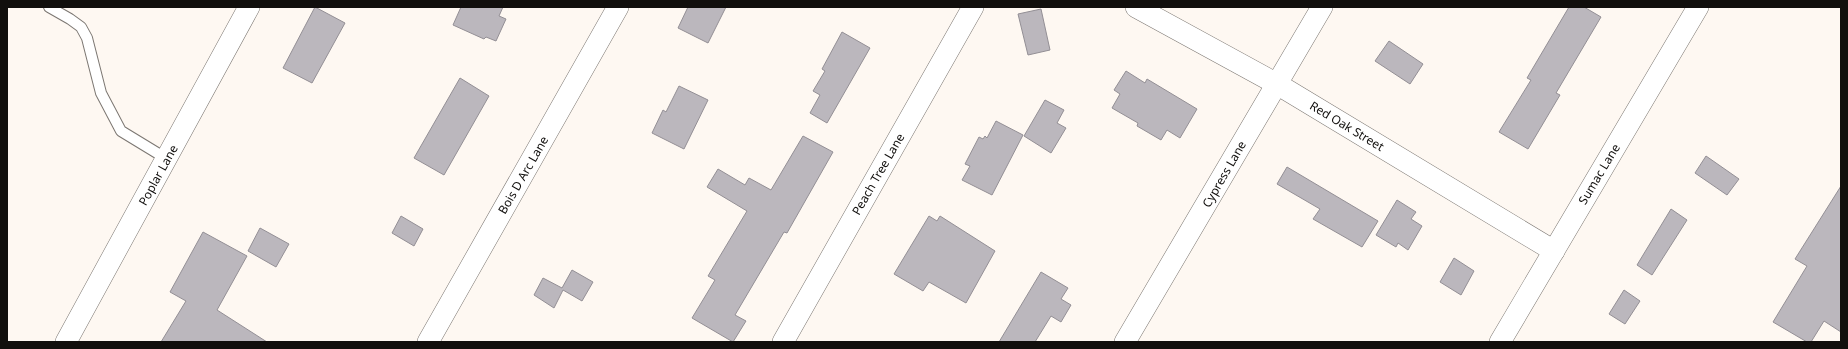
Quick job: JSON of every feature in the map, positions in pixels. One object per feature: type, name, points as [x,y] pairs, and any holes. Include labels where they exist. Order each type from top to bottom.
[{"type":"street","name":"Poplar Lane","points":[[66,342],[250,7]]},
{"type":"street","name":"Bois D Arc Lane","points":[[428,342],[618,7]]},
{"type":"street","name":"Peach Tree Lane","points":[[783,342],[973,7]]},
{"type":"street","name":"Red Oak Street","points":[[1136,7],[1277,84],[1554,251]]},
{"type":"street","name":"Cypress Lane","points":[[1125,342],[1322,7]]},
{"type":"street","name":"Sumac Lane","points":[[1500,342],[1698,7]]},
{"type":"lane","points":[[49,7],[81,27],[87,38],[101,93],[121,131],[167,159]]},
{"type":"building","points":[[315,7],[345,23],[312,83],[283,68]]},
{"type":"building","points":[[461,7],[503,7],[499,16],[506,19],[496,41],[486,37],[484,39],[453,25]]},
{"type":"building","points":[[688,7],[726,7],[708,43],[678,28]]},
{"type":"building","points":[[1569,7],[1584,7],[1601,17],[1556,93],[1560,95],[1528,149],[1499,132],[1531,80],[1527,78]]},
{"type":"building","points":[[1041,9],[1050,50],[1028,55],[1018,14]]},
{"type":"building","points":[[842,32],[870,48],[827,123],[810,113],[820,95],[813,91],[825,71],[822,69]]},
{"type":"building","points":[[1389,41],[1423,64],[1410,84],[1375,61]]},
{"type":"building","points":[[1126,71],[1145,83],[1147,79],[1197,109],[1180,138],[1167,130],[1161,140],[1137,126],[1138,123],[1112,108],[1120,94],[1114,90]]},
{"type":"building","points":[[460,78],[489,96],[444,175],[414,158]]},
{"type":"building","points":[[679,86],[708,100],[684,149],[652,133],[663,110],[666,112]]},
{"type":"building","points":[[1045,100],[1064,110],[1057,123],[1066,128],[1051,153],[1024,136]]},
{"type":"building","points":[[996,121],[1023,135],[992,195],[962,180],[970,166],[965,164],[979,137],[983,139],[985,136],[987,138]]},
{"type":"building","points":[[803,136],[833,152],[787,233],[784,232],[735,315],[746,321],[733,342],[692,318],[715,280],[708,276],[747,211],[707,187],[718,169],[745,185],[749,178],[771,190]]},
{"type":"building","points":[[1706,156],[1739,179],[1727,195],[1695,173]]},
{"type":"building","points":[[1287,167],[1378,221],[1362,247],[1313,219],[1320,209],[1277,184]]},
{"type":"building","points":[[1841,186],[1841,332],[1824,321],[1811,342],[1807,342],[1773,322],[1807,266],[1795,259]]},
{"type":"building","points":[[1397,200],[1416,212],[1411,219],[1422,226],[1408,250],[1398,243],[1396,247],[1376,235]]},
{"type":"building","points":[[1671,209],[1687,220],[1652,275],[1637,265]]},
{"type":"building","points":[[401,216],[423,229],[414,246],[392,233]]},
{"type":"building","points":[[929,216],[937,221],[940,216],[995,251],[966,303],[929,282],[923,291],[894,274]]},
{"type":"building","points":[[260,228],[289,244],[276,267],[248,251]]},
{"type":"building","points":[[203,232],[247,256],[217,310],[267,342],[161,342],[186,301],[170,292]]},
{"type":"building","points":[[1454,258],[1474,271],[1461,295],[1440,282]]},
{"type":"building","points":[[572,270],[593,282],[582,301],[563,290],[554,308],[534,295],[543,278],[562,288]]},
{"type":"building","points":[[1041,272],[1068,288],[1061,299],[1071,305],[1061,322],[1051,316],[1035,342],[999,342]]},
{"type":"building","points":[[1624,290],[1640,301],[1625,324],[1609,314]]}]
